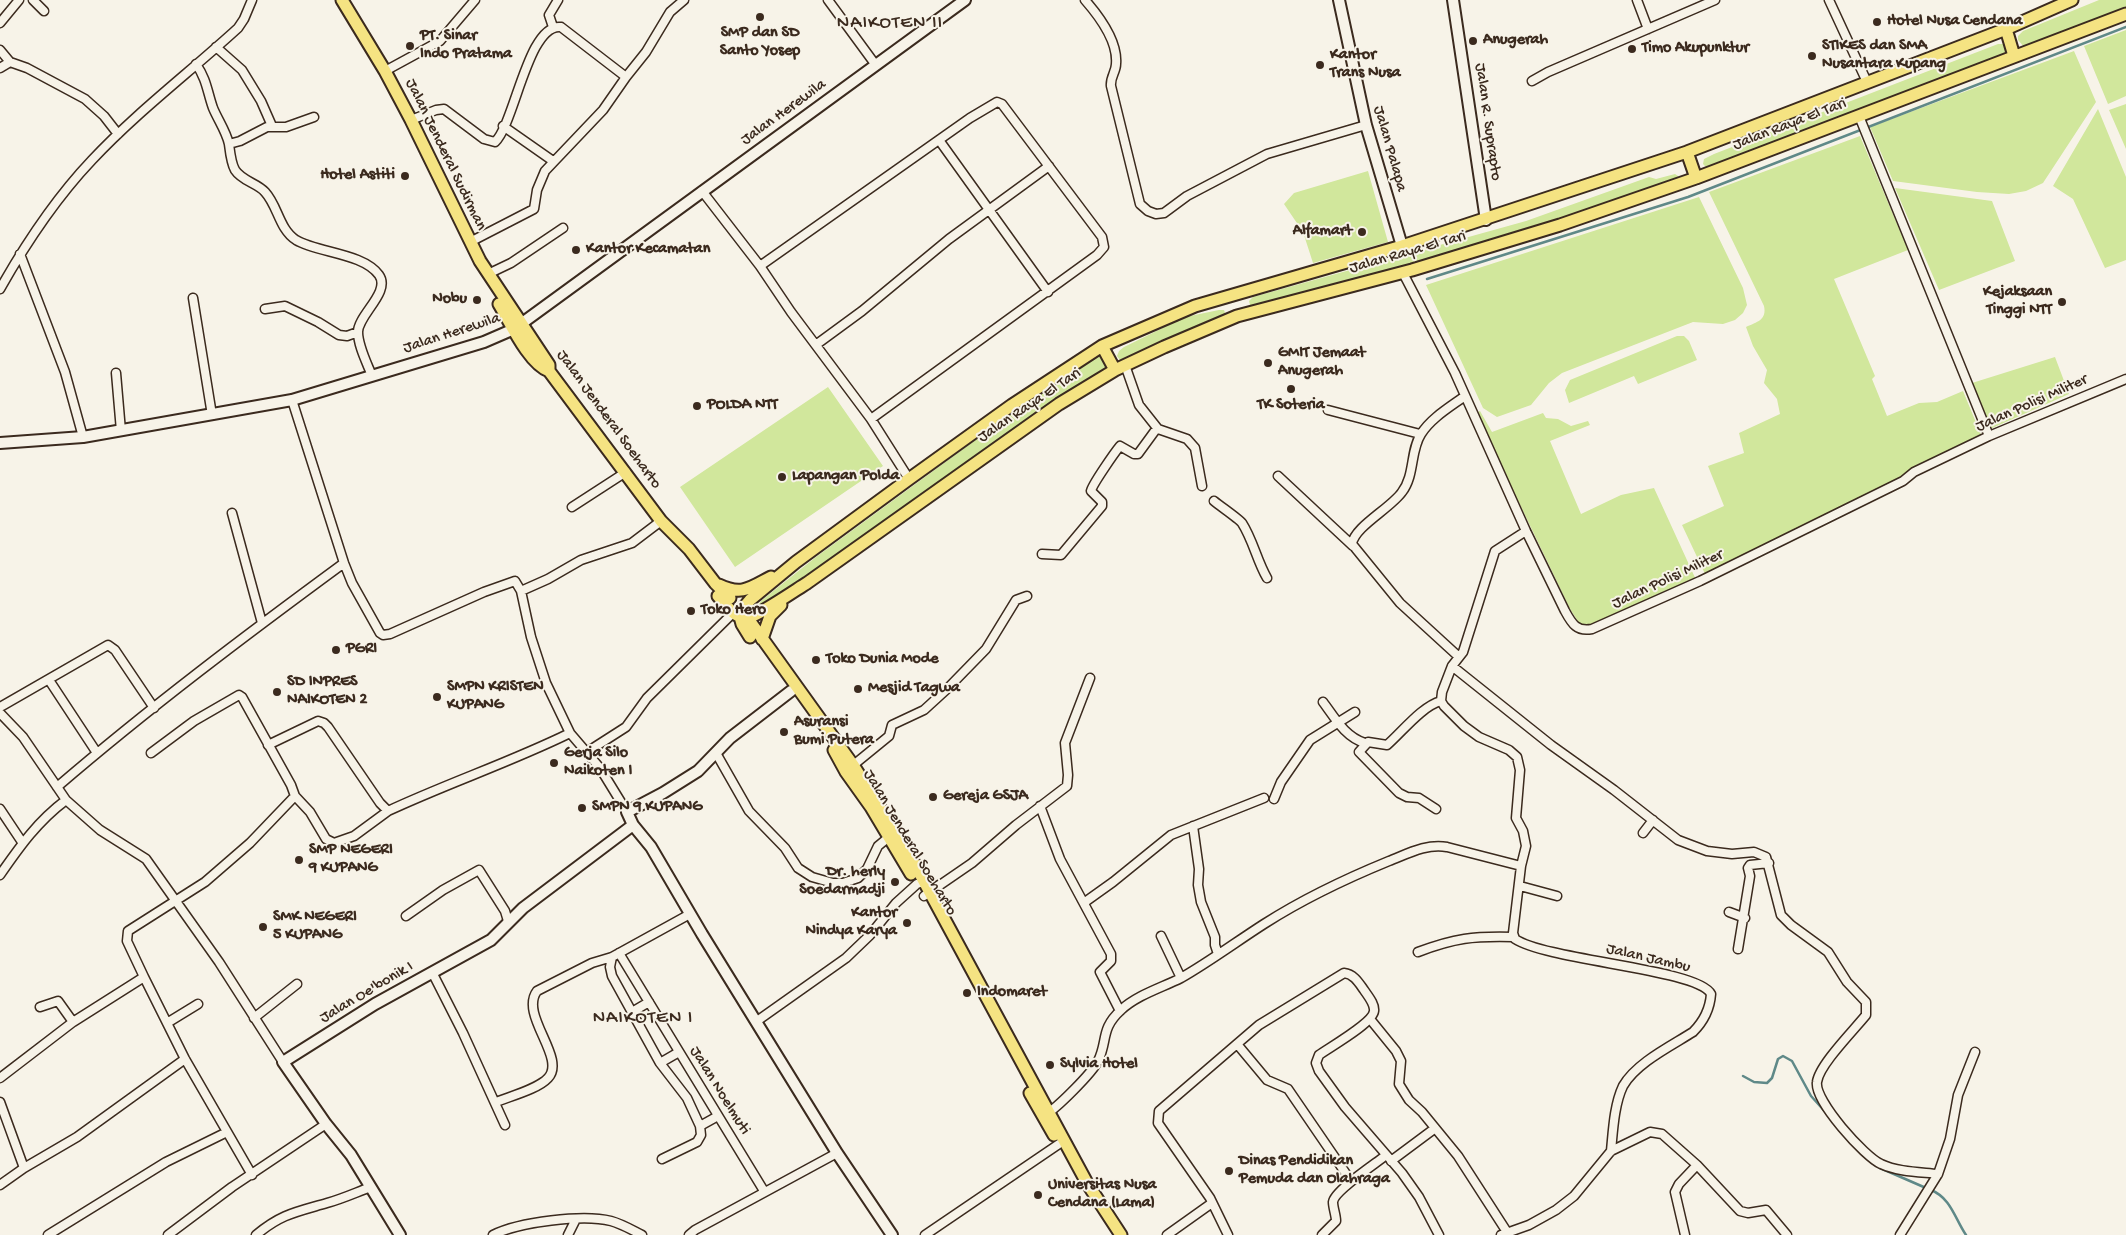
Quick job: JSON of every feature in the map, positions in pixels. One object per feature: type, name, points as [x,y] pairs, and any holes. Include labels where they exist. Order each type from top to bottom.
[{"type":"main road","name":"Jalan Jenderal Sudirman","points":[[342,0],[385,71],[470,242],[480,261],[490,273],[517,327]]},
{"type":"main road","name":"Jalan Raya El Tari","points":[[740,615],[796,562],[1012,405],[1102,346],[1161,319],[1230,295],[1486,220],[1687,152],[2006,29],[2070,0]]},
{"type":"main road","name":"Jalan Raya El Tari","points":[[740,615],[807,583],[1059,404],[1120,368],[1164,346],[1237,316],[1403,273],[1560,226],[1860,119],[2014,56],[2126,14]]},
{"type":"main road","points":[[2006,29],[2014,56]]},
{"type":"main road","points":[[1687,152],[1696,178]]},
{"type":"main road","points":[[480,261],[481,272],[517,327]]},
{"type":"main road","points":[[1230,295],[1237,316]]},
{"type":"main road","name":"Jalan Jenderal Soeharto","points":[[517,327],[541,368],[549,371],[661,521],[715,588],[740,615],[907,850],[920,883]]},
{"type":"main road","points":[[1102,346],[1120,368]]},
{"type":"main road","points":[[715,588],[747,590],[796,562]]},
{"type":"main road","points":[[756,638],[770,616],[807,583]]},
{"type":"main road","name":"Jalan Jenderal Soeharto","points":[[740,615],[791,691],[849,768],[889,837],[920,883],[1046,1114],[1121,1235]]},
{"type":"main road","name":"Jalan Jenderal Soeharto","points":[[1046,1114],[1059,1144],[1083,1183],[1091,1188]]},
{"type":"street","points":[[0,22],[19,0]]},
{"type":"street","points":[[33,0],[44,11]]},
{"type":"street","points":[[0,290],[20,254],[70,184],[118,134],[238,28],[252,0]]},
{"type":"street","points":[[385,71],[440,41],[475,0]]},
{"type":"street","points":[[553,27],[549,15],[558,0]]},
{"type":"street","points":[[470,242],[534,209],[541,178],[553,161],[603,110],[626,76],[646,52],[670,12],[684,0]]},
{"type":"street","points":[[828,0],[875,64]]},
{"type":"street","name":"Jalan Herewila","points":[[0,443],[83,437],[292,400],[484,342],[517,327],[965,0]]},
{"type":"street","points":[[1085,0],[1102,23],[1114,50],[1116,65],[1111,78],[1111,86],[1140,204],[1148,211],[1156,214],[1164,213],[1187,196],[1268,154],[1366,125]]},
{"type":"street","name":"Jalan Palapa","points":[[1339,0],[1366,125],[1402,246]]},
{"type":"street","name":"Jalan R. Suprapto","points":[[1453,0],[1486,220]]},
{"type":"street","points":[[1637,0],[1648,30]]},
{"type":"street","points":[[1532,81],[1548,72],[1715,0]]},
{"type":"street","points":[[1829,0],[1868,82]]},
{"type":"street","points":[[411,120],[436,110],[444,109],[484,139],[492,142],[498,140],[536,46],[545,33],[553,27],[561,27],[626,76]]},
{"type":"street","points":[[216,47],[242,70],[261,101],[272,126]]},
{"type":"street","points":[[0,50],[10,62],[27,68],[86,99],[104,116],[118,134]]},
{"type":"street","points":[[0,68],[10,62]]},
{"type":"street","points":[[196,64],[206,78],[214,109],[227,134],[235,170],[265,192],[290,235],[302,243],[362,263],[376,271],[380,276],[382,288],[360,324],[358,332],[372,376]]},
{"type":"street","points":[[760,266],[862,192],[994,102],[1000,102],[1088,217],[1102,237],[1104,244],[1102,250],[1048,292],[871,419]]},
{"type":"street","points":[[229,144],[240,142],[267,127],[286,127],[314,116]]},
{"type":"street","points":[[1860,119],[1989,436]]},
{"type":"street","points":[[503,126],[553,161]]},
{"type":"street","points":[[939,140],[1048,292]]},
{"type":"street","points":[[817,344],[949,239],[1049,166]]},
{"type":"street","points":[[702,191],[760,266],[791,312],[817,344],[871,419],[909,479]]},
{"type":"street","points":[[490,273],[511,263],[563,228]]},
{"type":"street","points":[[20,254],[65,372],[83,437]]},
{"type":"street","name":"Jalan Polisi Militer","points":[[1403,273],[1464,396],[1526,531],[1572,623],[1579,629],[1592,630],[1700,581],[1895,485],[1914,472],[1989,436],[2126,378]]},
{"type":"street","points":[[192,298],[212,415]]},
{"type":"street","points":[[265,309],[285,306],[318,322],[338,335],[347,336],[358,332]]},
{"type":"street","points":[[1120,368],[1139,405],[1157,428],[1186,439],[1195,448],[1202,486]]},
{"type":"street","points":[[116,372],[121,430]]},
{"type":"street","points":[[1353,546],[1352,541],[1356,534],[1402,493],[1410,477],[1420,434],[1430,423],[1464,396]]},
{"type":"street","points":[[292,400],[344,563],[380,633],[383,635],[390,634],[515,581],[521,591],[529,630],[546,683],[570,733],[610,782],[633,825],[651,847],[837,1153],[892,1235]]},
{"type":"street","points":[[1328,410],[1420,434]]},
{"type":"street","points":[[1042,554],[1062,555],[1102,506],[1102,502],[1091,491],[1092,486],[1108,466],[1114,454],[1120,446],[1134,454],[1138,454],[1157,428]]},
{"type":"street","points":[[572,507],[626,472]]},
{"type":"street","points":[[1278,476],[1353,546],[1400,603],[1459,657]]},
{"type":"street","points":[[1214,501],[1241,522],[1267,578]]},
{"type":"street","points":[[232,513],[262,623]]},
{"type":"street","points":[[521,591],[548,579],[581,560],[632,543],[661,521]]},
{"type":"street","points":[[1418,952],[1446,941],[1464,938],[1513,937],[1521,866],[1526,846],[1525,838],[1516,818],[1520,770],[1517,757],[1508,750],[1479,737],[1464,726],[1444,706],[1441,700],[1442,692],[1452,666],[1459,657],[1476,612],[1495,551],[1526,531]]},
{"type":"street","points":[[57,787],[96,753],[262,623],[344,563]]},
{"type":"street","points":[[849,768],[889,736],[892,725],[924,710],[947,689],[986,649],[1016,600],[1027,596]]},
{"type":"street","points":[[587,752],[626,727],[647,698],[740,615]]},
{"type":"street","points":[[154,708],[115,650],[108,645],[0,708],[23,737],[66,800],[111,838],[144,856],[219,962],[283,1062],[372,1187],[400,1235]]},
{"type":"street","points":[[1452,666],[1551,745],[1614,790],[1678,840],[1691,846],[1732,854],[1758,852],[1766,858],[1769,863],[1782,915],[1791,925],[1828,952],[1847,982],[1861,994],[1868,1006],[1866,1015],[1824,1066],[1817,1081],[1819,1094],[1832,1114],[1874,1161],[1893,1168],[1938,1174]]},
{"type":"street","points":[[927,895],[972,863],[1067,786],[1065,743],[1090,678]]},
{"type":"street","points":[[49,680],[96,753]]},
{"type":"street","points":[[627,812],[682,782],[698,771],[741,728],[791,691]]},
{"type":"street","points":[[151,754],[194,722],[239,695],[242,697],[291,785],[295,796],[310,812],[326,840],[334,843],[354,836],[388,811],[434,790],[530,753],[570,733]]},
{"type":"street","points":[[1323,702],[1335,724],[1352,737],[1365,743],[1388,745],[1405,728],[1441,700]]},
{"type":"street","points":[[1274,799],[1281,782],[1310,740],[1355,712]]},
{"type":"street","points":[[268,745],[318,721],[322,722],[380,803],[388,811]]},
{"type":"street","points":[[1365,743],[1359,752],[1360,754],[1399,793],[1407,797],[1419,798],[1436,809]]},
{"type":"street","points":[[716,753],[749,811],[785,848],[798,868],[812,877],[833,883],[843,883],[858,878],[867,869],[878,846],[889,837]]},
{"type":"street","points":[[252,1175],[185,1058],[127,941],[128,931],[175,902],[229,862],[295,796]]},
{"type":"street","points":[[1084,902],[1113,882],[1171,835],[1264,798]]},
{"type":"street","points":[[0,874],[22,842],[43,819],[66,800]]},
{"type":"street","points":[[1040,806],[1053,842],[1111,954],[1111,961],[1100,972],[1120,1010]]},
{"type":"street","points":[[0,809],[22,842]]},
{"type":"street","points":[[1643,833],[1652,820]]},
{"type":"street","name":"Jalan Oe'bonik I","points":[[283,1062],[375,1004],[490,940],[508,921],[633,825]]},
{"type":"street","points":[[1193,826],[1201,902],[1215,938],[1214,945],[1218,954]]},
{"type":"street","points":[[1046,1114],[1098,1061],[1105,1032],[1120,1010],[1144,995],[1181,978],[1315,895],[1365,871],[1417,850],[1440,846],[1521,866]]},
{"type":"street","points":[[1738,950],[1745,918],[1750,876],[1748,868],[1750,865],[1769,863]]},
{"type":"street","points":[[406,916],[443,890],[479,870],[505,911],[508,921]]},
{"type":"street","points":[[757,1021],[804,990],[846,958],[870,935],[896,903],[920,883]]},
{"type":"street","points":[[1520,886],[1557,896]]},
{"type":"street","points":[[1729,912],[1745,918]]},
{"type":"street","points":[[496,1102],[545,1080],[552,1072],[553,1068],[546,1043],[533,1011],[533,998],[537,991],[592,963],[615,955],[690,914]]},
{"type":"street","points":[[1161,936],[1181,978]]},
{"type":"street","name":"Jalan Jambu","points":[[1513,937],[1518,941],[1545,951],[1658,972],[1685,980],[1704,988],[1711,994],[1707,1010],[1699,1026],[1646,1063],[1626,1081],[1619,1097],[1611,1151]]},
{"type":"street","points":[[615,955],[610,967],[612,976],[660,1063],[687,1098],[700,1126],[701,1135],[697,1142],[662,1159]]},
{"type":"street","name":"Jalan Noelmuti","points":[[615,955],[649,1002],[764,1191]]},
{"type":"street","points":[[432,972],[496,1102],[505,1125]]},
{"type":"street","points":[[1228,1235],[1212,1203],[1158,1123],[1157,1115],[1159,1111],[1259,1025],[1344,973],[1354,977],[1373,1005],[1374,1012],[1370,1018],[1319,1055],[1316,1063],[1319,1071],[1345,1107],[1419,1197],[1438,1235]]},
{"type":"street","points":[[0,1078],[73,1022],[144,977]]},
{"type":"street","points":[[254,1018],[297,984]]},
{"type":"street","points":[[40,1007],[58,1001],[73,1022]]},
{"type":"street","points":[[632,1012],[649,1002]]},
{"type":"street","points":[[168,1023],[198,1004]]},
{"type":"street","points":[[1370,1018],[1396,1051],[1401,1061],[1399,1084],[1409,1100],[1422,1112],[1458,1156],[1504,1234],[1529,1225],[1564,1205],[1574,1196],[1611,1151],[1643,1134],[1656,1132],[1662,1134],[1697,1165],[1740,1211],[1748,1213],[1766,1210],[1787,1235]]},
{"type":"street","points":[[1237,1044],[1267,1080],[1288,1089],[1351,1181]]},
{"type":"street","points":[[660,1063],[679,1052]]},
{"type":"street","points":[[1900,1235],[1938,1174],[1952,1134],[1958,1095],[1974,1052]]},
{"type":"street","points":[[0,1185],[24,1168],[77,1137],[185,1058]]},
{"type":"street","points":[[0,1102],[24,1168]]},
{"type":"street","points":[[700,1126],[718,1116]]},
{"type":"street","points":[[168,1235],[232,1187],[326,1124]]},
{"type":"street","points":[[1322,1235],[1336,1221],[1333,1201],[1335,1197],[1351,1181],[1434,1128]]},
{"type":"street","points":[[48,1235],[166,1162],[227,1132]]},
{"type":"street","points":[[925,1235],[1059,1144]]},
{"type":"street","points":[[689,1235],[764,1191],[837,1153]]},
{"type":"street","points":[[1685,1235],[1676,1192],[1679,1184],[1697,1165]]},
{"type":"street","points":[[256,1235],[268,1224],[288,1214],[372,1187]]},
{"type":"street","points":[[1167,1235],[1212,1203]]},
{"type":"street","points":[[568,1235],[576,1219]]},
{"type":"street","points":[[493,1235],[501,1231],[529,1225],[576,1219],[610,1221],[642,1235]]},
{"type":"green space","points":[[2099,0],[2126,0],[2126,12],[2025,48],[2018,40],[2018,36],[2023,31]]},
{"type":"green space","points":[[2126,30],[2126,96],[2108,104],[2084,46]]},
{"type":"green space","points":[[1998,44],[2003,44],[2008,48],[2007,56],[1708,169],[1703,164],[1704,159],[1714,154]]},
{"type":"green space","points":[[2074,51],[2096,102],[2043,183],[2026,191],[2009,194],[1977,192],[1893,181],[1870,127]]},
{"type":"green space","points":[[2126,104],[2126,149],[2109,110]]},
{"type":"green space","points":[[2098,109],[2126,177],[2126,260],[2105,268],[2073,199],[2053,186]]},
{"type":"green space","points":[[1860,136],[1908,250],[1834,279],[1875,376],[1872,379],[1887,416],[1919,403],[1937,402],[1963,391],[1982,437],[1706,576],[1682,525],[1724,506],[1708,466],[1744,453],[1739,433],[1780,414],[1777,399],[1764,383],[1767,370],[1753,346],[1746,327],[1763,317],[1764,306],[1709,192]]},
{"type":"green space","points":[[1368,171],[1388,242],[1313,263],[1303,232],[1284,204],[1294,193]]},
{"type":"green space","points":[[1675,174],[1678,176],[1678,180],[1498,243],[1255,306],[1250,305],[1249,301],[1253,297],[1526,221],[1649,177],[1656,179]]},
{"type":"green space","points":[[1895,188],[1992,201],[2015,261],[1939,290]]},
{"type":"green space","points":[[1699,197],[1743,288],[1747,305],[1743,313],[1735,320],[1723,324],[1693,322],[1562,373],[1549,383],[1531,405],[1497,417],[1483,408],[1426,285]]},
{"type":"green space","points":[[1224,310],[1227,318],[1126,361],[1120,360],[1117,356],[1124,347],[1185,317]]},
{"type":"green space","points":[[1677,336],[1684,336],[1689,341],[1697,360],[1638,384],[1634,376],[1569,403],[1565,390],[1570,380]]},
{"type":"green space","points":[[1102,356],[1108,366],[1104,371],[760,609],[758,605],[762,600],[816,557],[1015,411],[1096,357]]},
{"type":"green space","points":[[2055,357],[2069,394],[1990,429],[1972,383]]},
{"type":"green space","name":"Lapangan Polda","points":[[828,387],[883,466],[735,567],[680,487]]},
{"type":"green space","points":[[1480,411],[1492,432],[1543,413],[1546,418],[1558,419],[1571,426],[1588,421],[1590,425],[1550,441],[1581,514],[1621,495],[1654,488],[1697,582],[1597,628],[1581,626],[1570,609],[1476,413]]},
{"type":"waterway","points":[[1427,279],[1688,197],[2126,27]]},
{"type":"waterway","points":[[1743,1076],[1754,1082],[1767,1083],[1772,1078],[1778,1059],[1783,1056],[1792,1061],[1811,1096],[1828,1115]]},
{"type":"waterway","points":[[1872,1163],[1926,1188]]},
{"type":"waterway","points":[[1931,1190],[1948,1204],[1966,1235]]},
{"type":"place","name":"SMP dan SD Santo Yosep","points":[[760,17]]},
{"type":"place","name":"Hotel Nusa Cendana","points":[[1877,22]]},
{"type":"place","name":"Anugerah","points":[[1473,41]]},
{"type":"place","name":"PT. Sinar Indo Pratama","points":[[410,46]]},
{"type":"place","name":"Timo Akupunktur","points":[[1632,49]]},
{"type":"place","name":"STIKES dan SMA Nusantara Kupang","points":[[1812,56]]},
{"type":"place","name":"Kantor Trans Nusa","points":[[1320,65]]},
{"type":"place","name":"Hotel Astiti","points":[[405,176]]},
{"type":"place","name":"Alfamart","points":[[1362,232]]},
{"type":"place","name":"Kantor Kecamatan","points":[[576,250]]},
{"type":"place","name":"Nobu","points":[[477,300]]},
{"type":"place","name":"Kejaksaan Tinggi NTT","points":[[2062,302]]},
{"type":"place","name":"GMIT Jemaat Anugerah","points":[[1268,363]]},
{"type":"place","name":"TK Soteria","points":[[1291,389]]},
{"type":"place","name":"POLDA NTT","points":[[697,406]]},
{"type":"place","name":"Lapangan Polda","points":[[782,477]]},
{"type":"place","name":"Toko Hero","points":[[691,611]]},
{"type":"place","name":"PGRI","points":[[336,650]]},
{"type":"place","name":"Toko Dunia Mode","points":[[816,660]]},
{"type":"place","name":"Mesjid Tagwa","points":[[858,689]]},
{"type":"place","name":"SD INPRES NAIKOTEN 2","points":[[277,692]]},
{"type":"place","name":"SMPN KRISTEN KUPANG","points":[[437,697]]},
{"type":"place","name":"Asuransi Bumi Putera","points":[[784,732]]},
{"type":"place","name":"Gerja Silo Naikoten I","points":[[554,763]]},
{"type":"place","name":"Gereja GSJA","points":[[933,797]]},
{"type":"place","name":"SMPN 9 KUPANG","points":[[582,808]]},
{"type":"place","name":"SMP NEGERI 9 KUPANG","points":[[299,860]]},
{"type":"place","name":"Dr. herly Soedarmadji","points":[[895,882]]},
{"type":"place","name":"Kantor Nindya Karya","points":[[907,923]]},
{"type":"place","name":"SMK NEGERI 5 KUPANG","points":[[263,927]]},
{"type":"place","name":"Indomaret","points":[[967,993]]},
{"type":"place","name":"Sylvia Hotel","points":[[1050,1065]]},
{"type":"place","name":"Dinas Pendidikan Pemuda dan Olahraga","points":[[1229,1171]]},
{"type":"place","name":"Universitas Nusa Cendana (Lama)","points":[[1038,1195]]},
{"type":"district","name":"NAIKOTEN II","points":[[890,24]]},
{"type":"district","name":"NAIKOTEN I","points":[[643,1019]]}]
